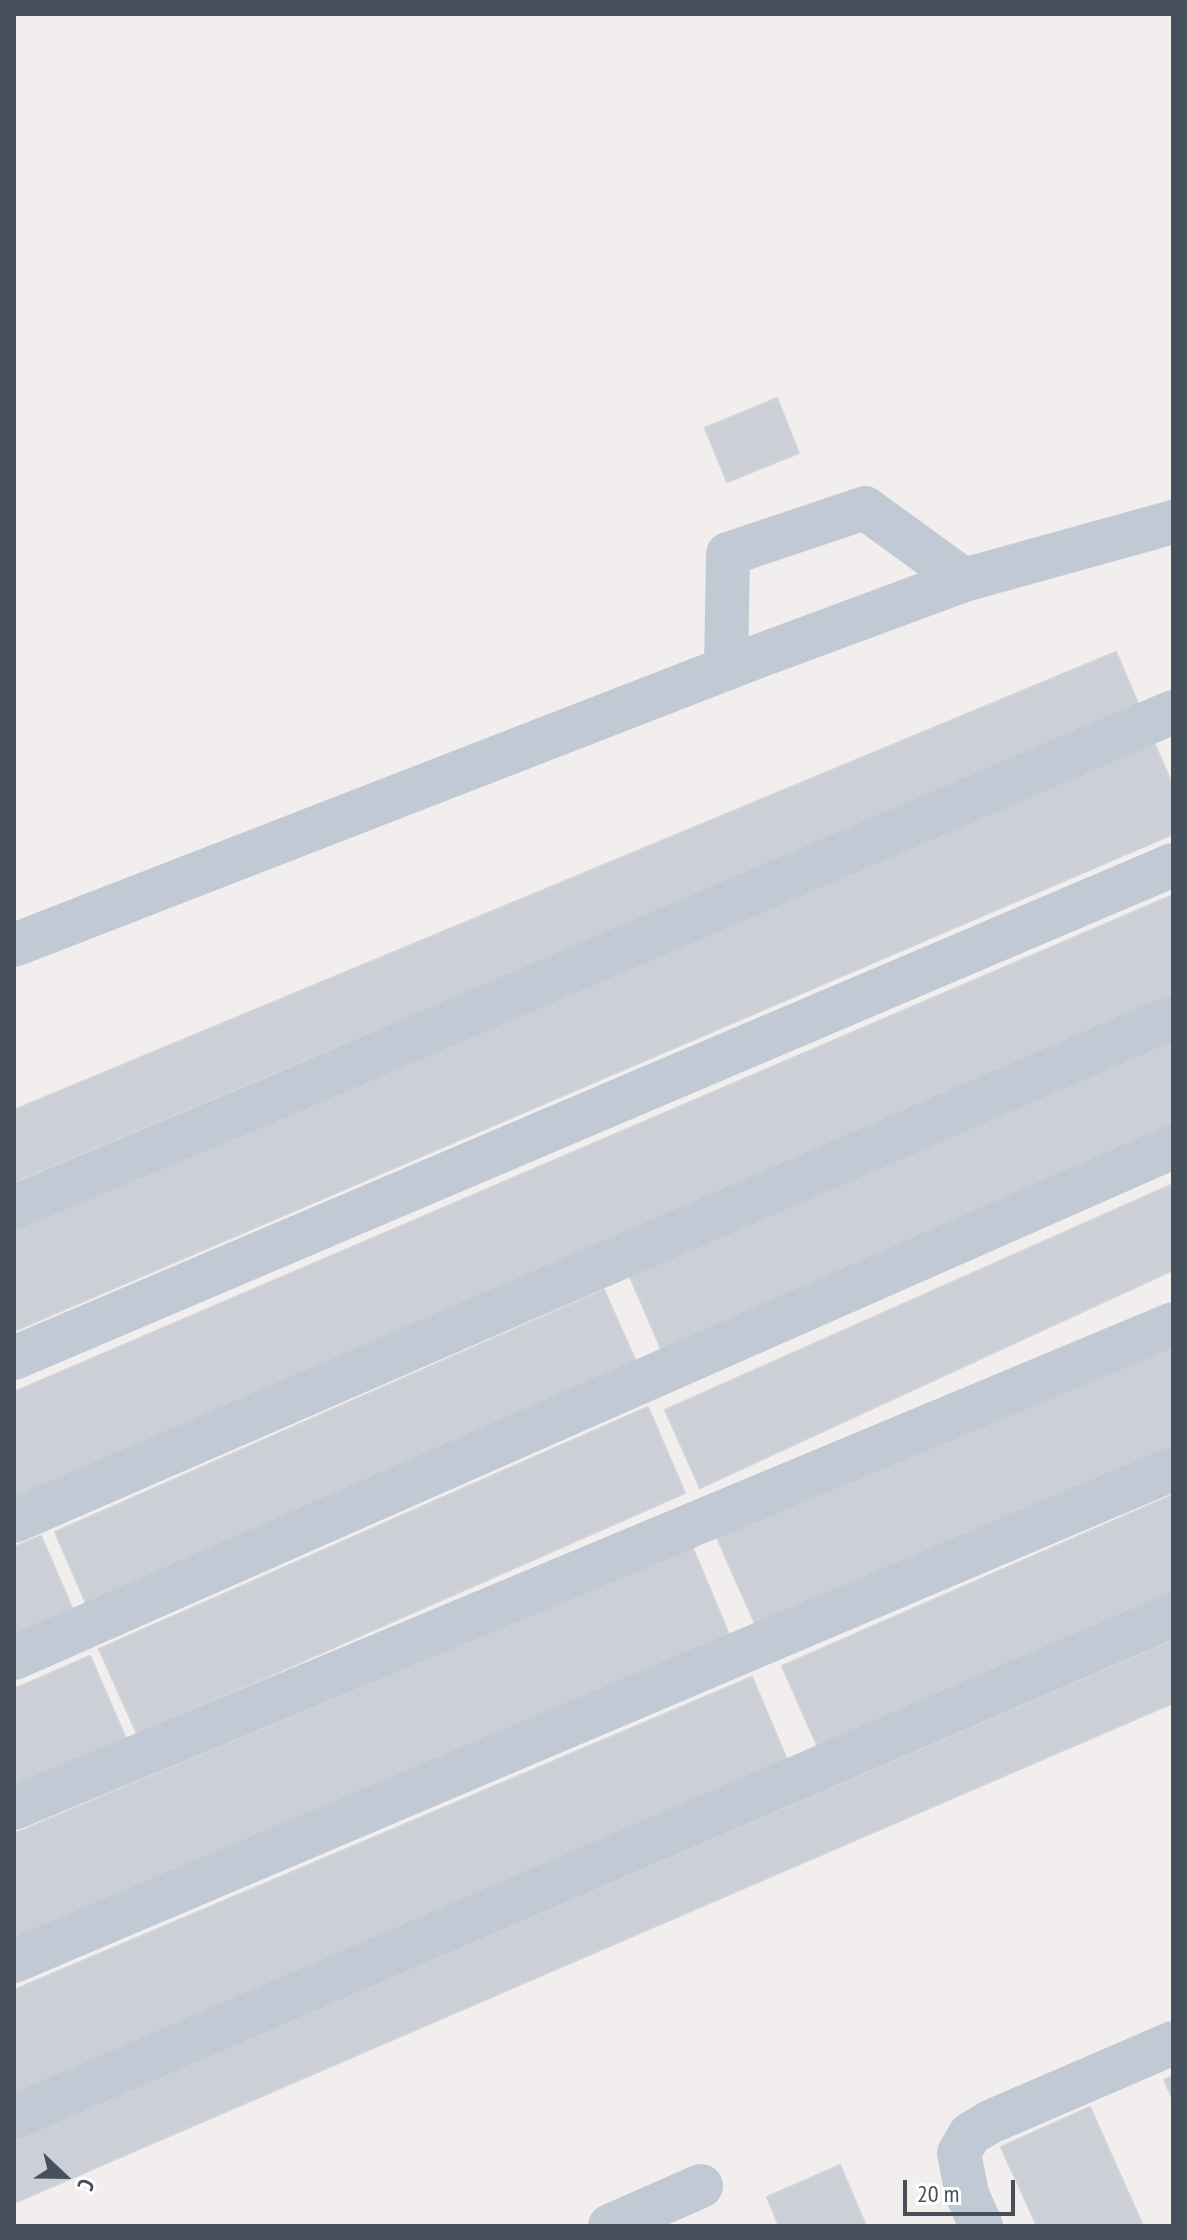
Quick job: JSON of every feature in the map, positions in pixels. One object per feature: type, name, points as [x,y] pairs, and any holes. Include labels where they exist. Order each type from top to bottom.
[{"type":"lane","points":[[726,669],[728,554],[865,508],[964,580]]},
{"type":"lane","points":[[14,945],[964,580],[1173,522]]},
{"type":"lane","points":[[14,1207],[1173,712]]},
{"type":"lane","points":[[14,1358],[1173,865]]},
{"type":"lane","points":[[14,1521],[1173,1017]]},
{"type":"lane","points":[[14,1658],[1173,1147]]},
{"type":"lane","points":[[14,1808],[1173,1324]]},
{"type":"lane","points":[[14,1961],[1173,1469]]},
{"type":"lane","points":[[14,2117],[1173,1615]]},
{"type":"lane","points":[[981,2226],[967,2194],[959,2153],[970,2134],[990,2122],[1173,2043]]},
{"type":"lane","points":[[610,2226],[701,2186]]},
{"type":"building","points":[[777,398],[799,453],[727,482],[705,428]]},
{"type":"building","points":[[1116,652],[1142,713],[14,1182],[14,1110]]},
{"type":"building","points":[[1149,731],[1173,786],[1173,834],[14,1331],[14,1218]]},
{"type":"building","points":[[1173,895],[1173,1009],[14,1506],[14,1392]]},
{"type":"building","points":[[1173,1031],[1173,1136],[665,1358],[627,1270]]},
{"type":"building","points":[[1173,1184],[1173,1270],[700,1488],[665,1410]]},
{"type":"building","points":[[604,1290],[642,1375],[92,1617],[55,1532]]},
{"type":"building","points":[[1173,1343],[1173,1446],[757,1628],[714,1531]]},
{"type":"building","points":[[648,1407],[685,1493],[137,1734],[99,1649]]},
{"type":"building","points":[[1173,1495],[1173,1600],[821,1754],[782,1666]]},
{"type":"building","points":[[41,1536],[76,1617],[14,1644],[14,1547]]},
{"type":"building","points":[[692,1546],[730,1637],[14,1941],[14,1834]]},
{"type":"building","points":[[1173,1640],[1173,1703],[14,2203],[14,2140]]},
{"type":"building","points":[[90,1656],[128,1743],[14,1794],[14,1689]]},
{"type":"building","points":[[752,1677],[790,1767],[14,2097],[14,1990]]},
{"type":"building","points":[[1173,2076],[1173,2100],[1164,2080]]},
{"type":"building","points":[[1090,2107],[1143,2226],[1037,2226],[1001,2147]]},
{"type":"building","points":[[840,2165],[866,2226],[779,2226],[767,2197]]}]
